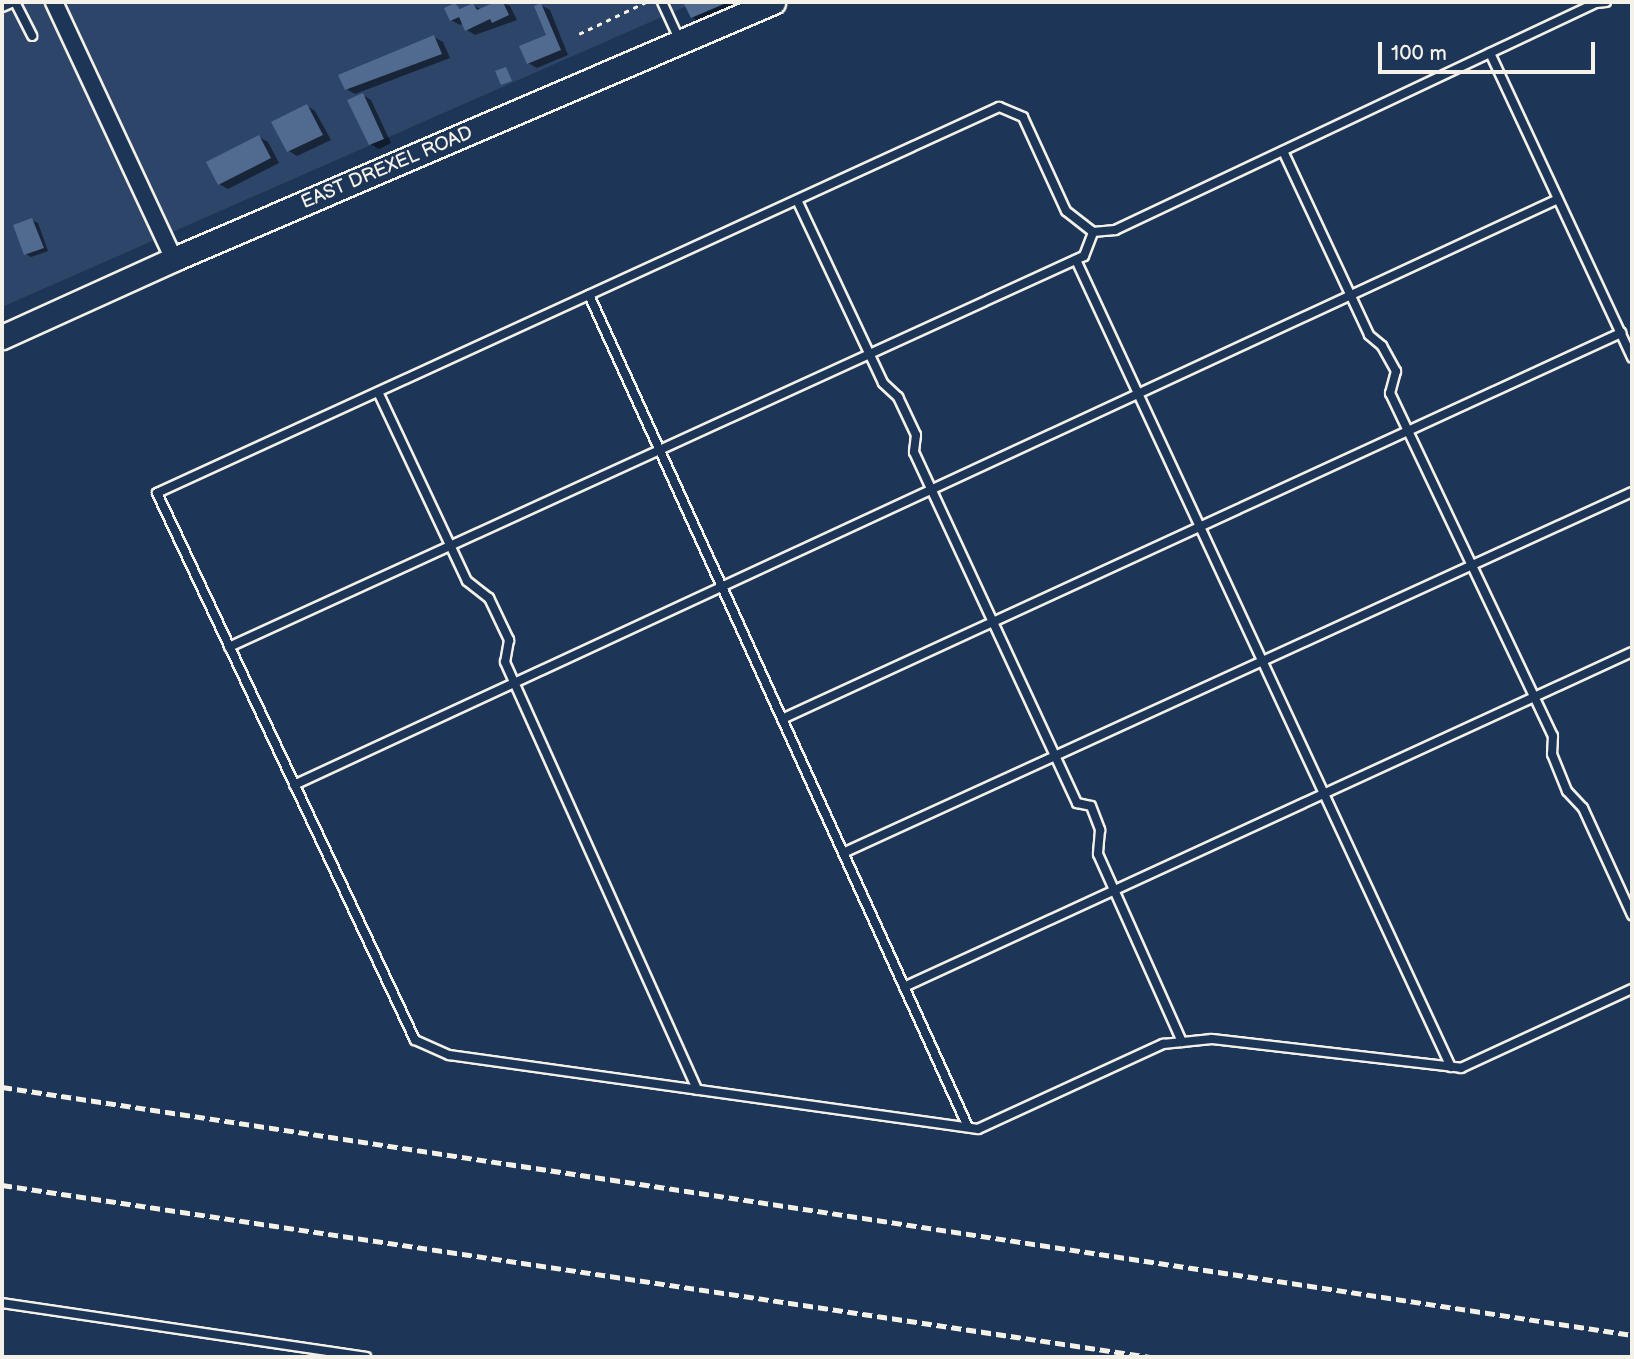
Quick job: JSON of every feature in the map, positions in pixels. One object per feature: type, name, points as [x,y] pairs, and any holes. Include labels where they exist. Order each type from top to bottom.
[{"type":"street","points":[[54,2],[174,259]]},
{"type":"street","name":"EAST DREXEL ROAD","points":[[2,337],[174,259],[680,41],[749,6],[773,2]]},
{"type":"lane","points":[[2,7],[15,2],[32,36]]},
{"type":"lane","points":[[662,2],[680,41]]},
{"type":"lane","points":[[1606,2],[1596,3],[1115,230],[1093,232],[1066,211],[1023,117],[999,107],[157,493],[415,1040],[449,1055],[978,1129],[1163,1044],[1212,1039],[1461,1068],[1632,989]]},
{"type":"lane","points":[[1490,53],[1632,358]]},
{"type":"lane","points":[[1283,150],[1369,335],[1382,346],[1396,371],[1390,393],[1553,736],[1552,754],[1567,791],[1583,807],[1632,915]]},
{"type":"lane","points":[[294,785],[1558,199]]},
{"type":"lane","points":[[797,200],[883,383],[898,397],[916,435],[914,452],[1077,803],[1091,806],[1100,830],[1098,854],[1182,1042]]},
{"type":"lane","points":[[229,646],[1076,260],[1084,256],[1093,232]]},
{"type":"lane","points":[[1076,260],[1451,1067]]},
{"type":"lane","points":[[589,295],[968,1128]]},
{"type":"lane","points":[[782,719],[1621,333]]},
{"type":"lane","points":[[378,392],[467,581],[489,598],[509,640],[505,662],[697,1090]]},
{"type":"lane","points":[[843,853],[1632,492]]},
{"type":"lane","points":[[904,987],[1632,652]]},
{"type":"lane","points":[[2,1303],[366,1357]]},
{"type":"path","points":[[579,34],[646,2]]},
{"type":"shaded area","points":[[2,2],[696,2],[2,307]]},
{"type":"building","points":[[495,2],[503,2],[509,15],[492,23],[490,19],[465,31],[459,17],[450,21],[444,8],[455,3],[460,9],[473,3],[477,10]]},
{"type":"building","points":[[683,2],[723,2],[724,4],[691,18]]},
{"type":"building","points":[[541,3],[561,50],[527,64],[519,46],[546,35],[534,6]]},
{"type":"building","points":[[434,35],[442,54],[345,90],[338,75]]},
{"type":"building","points":[[506,67],[512,81],[501,85],[495,71]]},
{"type":"building","points":[[363,93],[384,139],[369,145],[347,100]]},
{"type":"building","points":[[307,104],[323,135],[287,152],[271,122]]},
{"type":"building","points":[[259,135],[271,158],[218,185],[206,162]]},
{"type":"building","points":[[32,218],[44,248],[24,255],[13,225]]},
{"type":"railway","points":[[2,1087],[1632,1335]]},
{"type":"railway","points":[[2,1185],[1150,1357]]}]
